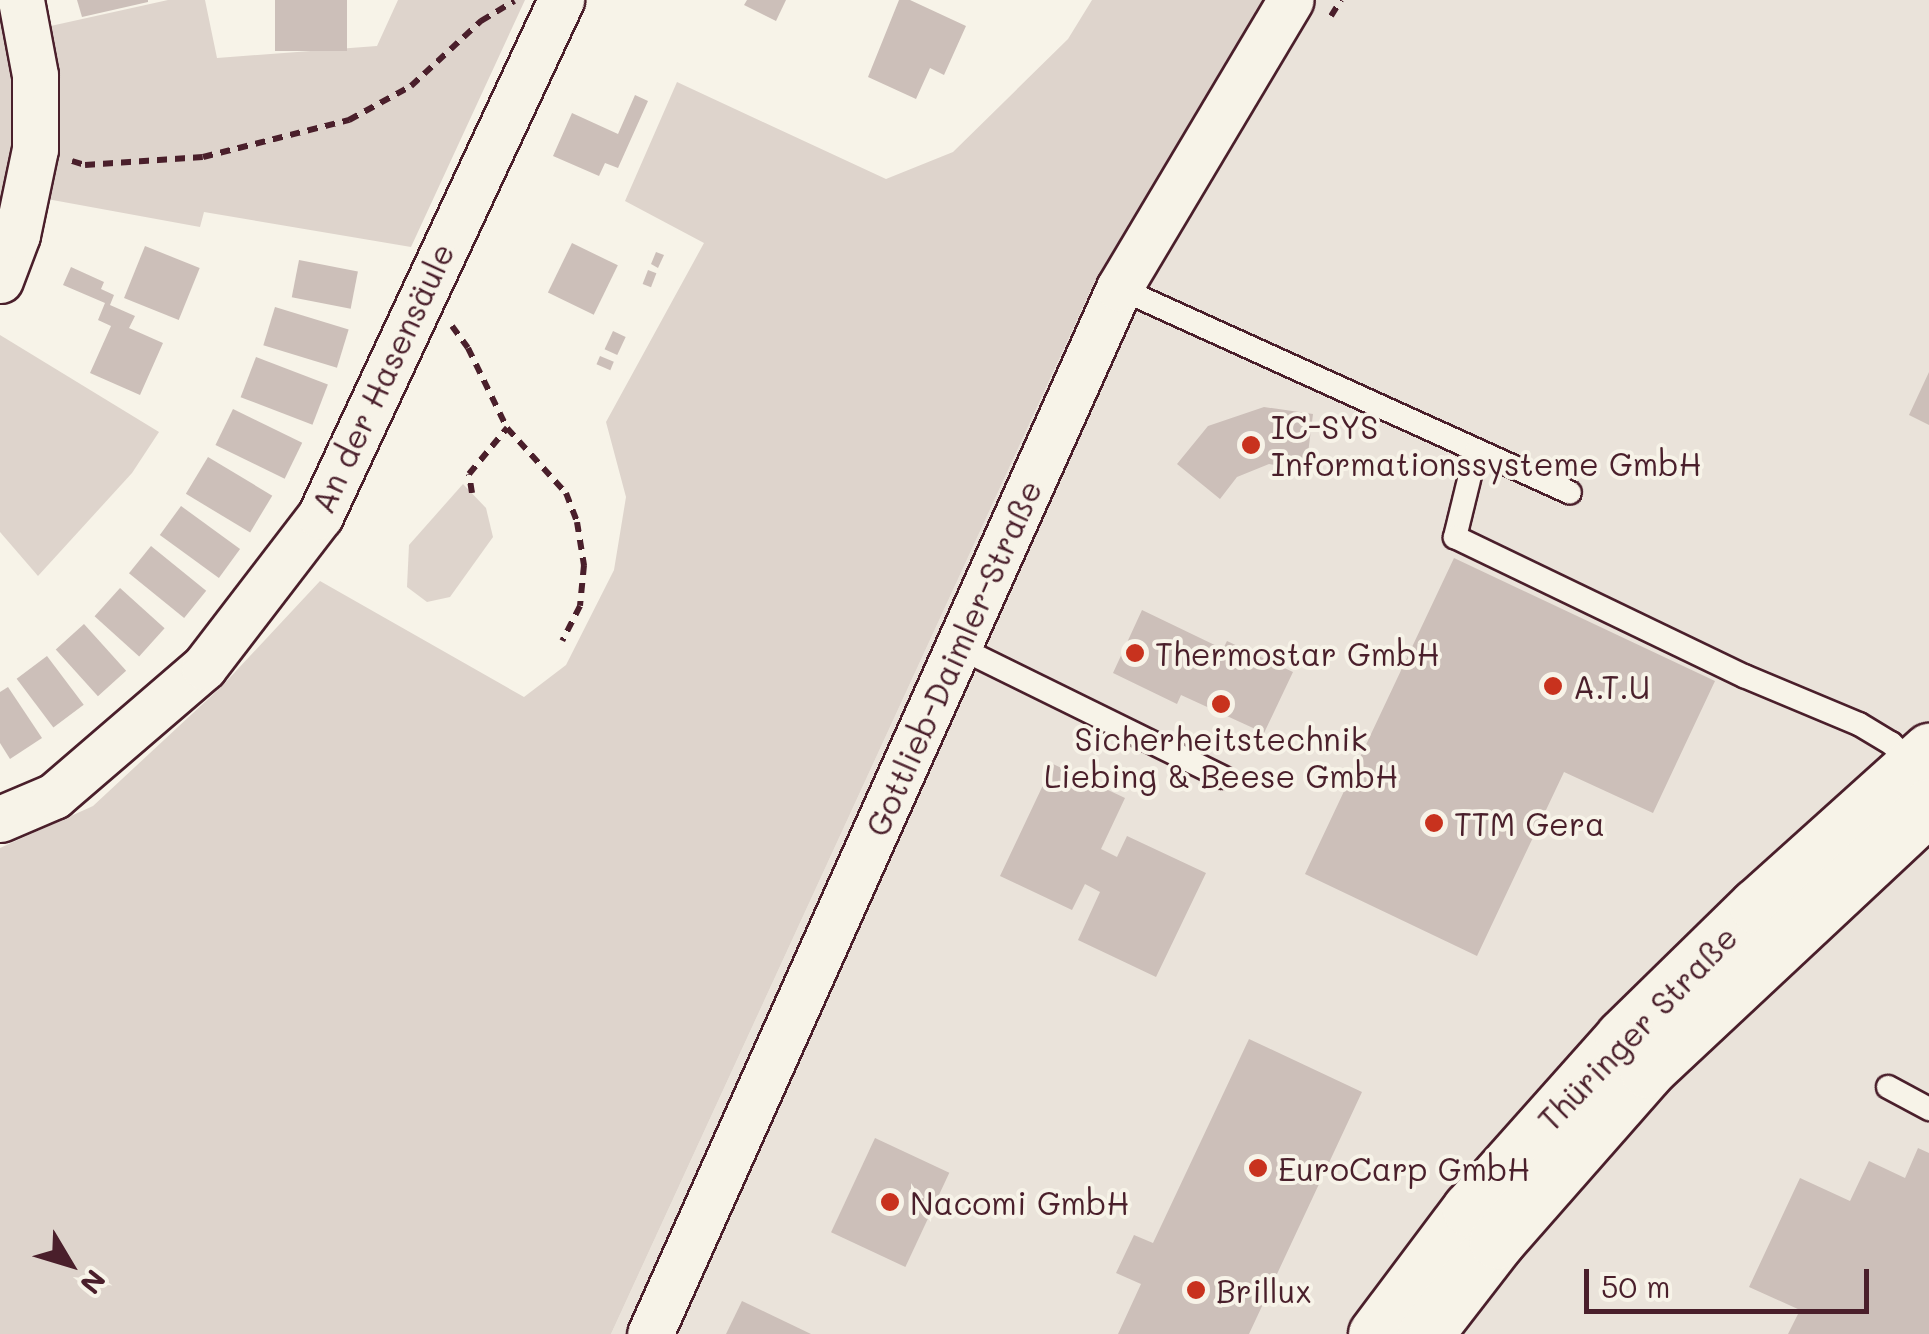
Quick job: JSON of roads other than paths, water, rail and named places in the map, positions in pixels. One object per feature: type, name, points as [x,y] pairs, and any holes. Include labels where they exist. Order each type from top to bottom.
[{"type":"main road","name":"Thüringer Straße","points":[[1376,1334],[1470,1209],[1622,1037],[1757,906],[1925,777]]},
{"type":"main road","name":"Thüringer Straße","points":[[1425,1334],[1497,1241],[1647,1070],[1925,777]]},
{"type":"street","points":[[0,280],[17,235],[35,149],[35,75],[21,0]]},
{"type":"street","name":"An der Hasensäule","points":[[0,819],[54,796],[204,667],[320,516],[561,0]]},
{"type":"street","name":"Gottlieb-Daimler-Straße","points":[[650,1334],[1119,288],[1291,0]]},
{"type":"lane","points":[[1119,288],[1570,493]]},
{"type":"lane","points":[[1476,451],[1454,536],[1744,676],[1859,724],[1891,743],[1925,777]]},
{"type":"lane","points":[[958,647],[1222,778]]},
{"type":"lane","points":[[1888,1087],[1929,1109]]},
{"type":"place","name":"IC-SYS Informationssysteme GmbH","points":[[1251,445]]},
{"type":"place","name":"Thermostar GmbH","points":[[1135,653]]},
{"type":"place","name":"A.T.U","points":[[1553,686]]},
{"type":"place","name":"Sicherheitstechnik Liebing & Beese GmbH","points":[[1221,704]]},
{"type":"place","name":"TTM Gera","points":[[1434,823]]},
{"type":"place","name":"EuroCarp GmbH","points":[[1258,1168]]},
{"type":"place","name":"Nacomi GmbH","points":[[890,1202]]},
{"type":"place","name":"Brillux","points":[[1196,1290]]}]
